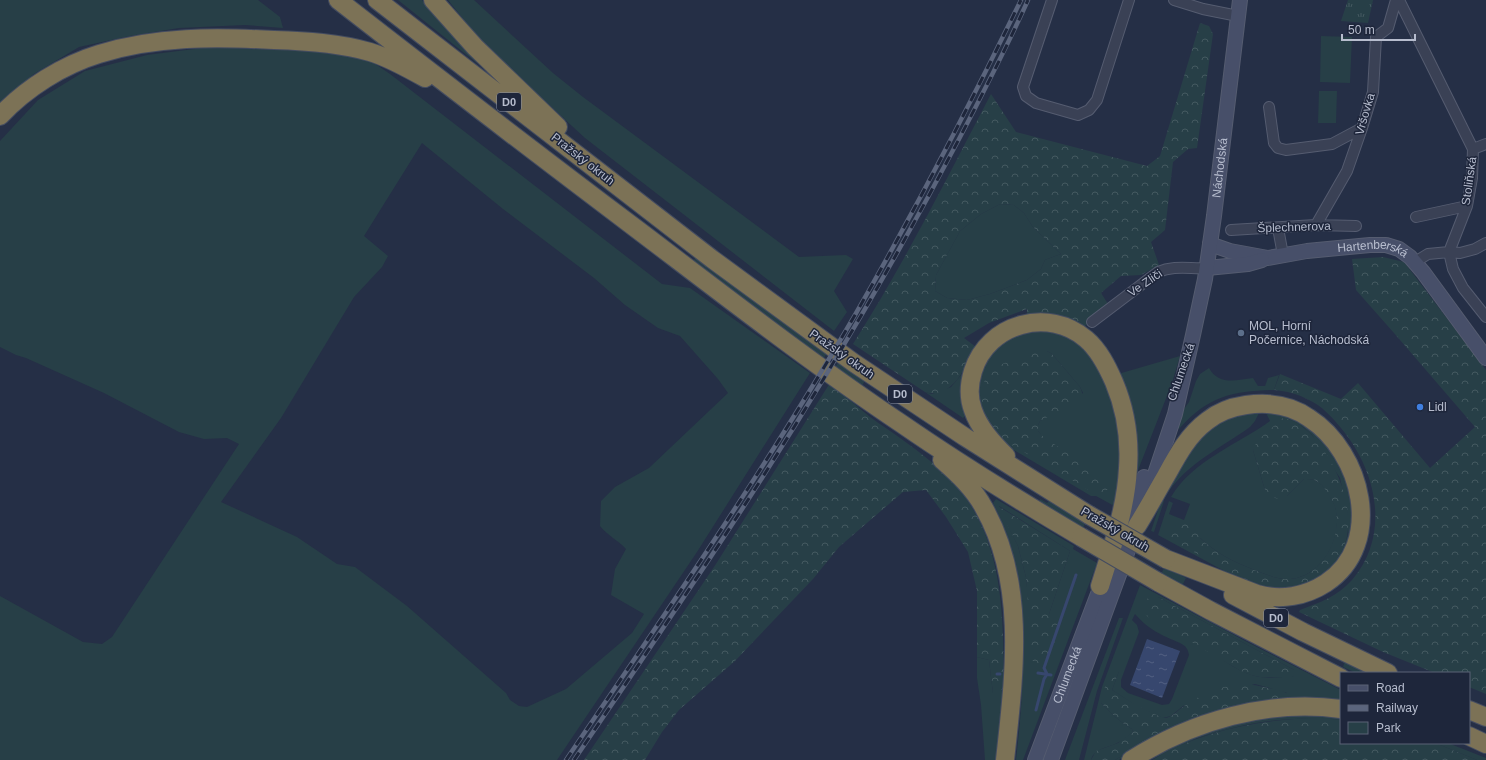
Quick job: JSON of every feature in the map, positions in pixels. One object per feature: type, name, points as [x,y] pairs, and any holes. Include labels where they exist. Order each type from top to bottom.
[{"type":"highway","name":"Pražský okruh","points":[[338,0],[480,111],[759,322],[903,425],[989,481],[1158,582],[1340,677]]},
{"type":"highway","name":"Pražský okruh","points":[[377,0],[712,259],[854,363],[965,437],[1089,515],[1166,559],[1256,608],[1386,672]]},
{"type":"highway","points":[[433,0],[480,52],[641,203]]},
{"type":"highway","points":[[0,116],[23,94],[49,77],[72,65],[99,54],[135,45],[202,38],[314,42],[371,52],[414,71],[480,111]]},
{"type":"highway","points":[[1021,473],[995,445],[975,416],[970,400],[971,376],[981,354],[992,341],[1003,332],[1017,325],[1030,322],[1047,322],[1062,325],[1086,338],[1104,361],[1119,396],[1127,436],[1128,469],[1123,508],[1118,530],[1100,586]]},
{"type":"highway","points":[[1137,526],[1184,446],[1201,425],[1222,412],[1236,407],[1261,404],[1277,405],[1289,408],[1308,417],[1320,426],[1342,453],[1354,479],[1359,495],[1361,510],[1360,531],[1350,558],[1336,575],[1324,584],[1311,591],[1296,596],[1280,598],[1266,597],[1166,559]]},
{"type":"highway","points":[[903,425],[950,467],[977,496],[990,518],[1003,555],[1011,594],[1014,633],[1010,714],[1005,760]]},
{"type":"highway","points":[[1131,760],[1149,749],[1180,734],[1236,715],[1284,708],[1314,706],[1340,709]]},
{"type":"highway","points":[[1470,710],[1486,718]]},
{"type":"highway","points":[[1470,736],[1486,744]]},
{"type":"highway","points":[[1470,740],[1486,744]]},
{"type":"main road","name":"Náchodská","points":[[1193,335],[1207,268],[1240,0]]},
{"type":"main road","name":"Hartenberská","points":[[1210,244],[1236,252],[1268,258],[1319,250],[1386,245],[1399,249],[1415,262],[1486,358]]},
{"type":"main road","points":[[1207,268],[1248,264],[1268,258]]},
{"type":"main road","name":"Chlumecká","points":[[1051,760],[1137,526],[1175,414],[1193,335]]},
{"type":"main road","name":"Chlumecká","points":[[1035,760],[1100,586],[1138,494],[1193,335]]},
{"type":"street","points":[[1052,0],[1023,87],[1026,96],[1036,103],[1078,115],[1089,110],[1097,100],[1129,0]]},
{"type":"street","points":[[1174,0],[1203,9],[1238,16]]},
{"type":"street","name":"Vršovka","points":[[1316,225],[1347,171],[1373,92],[1376,37],[1388,28],[1396,0]]},
{"type":"street","name":"Stoliňská","points":[[1399,0],[1473,149],[1472,178],[1467,206],[1449,252]]},
{"type":"street","points":[[1269,107],[1274,143],[1278,148],[1286,150],[1332,144],[1362,128]]},
{"type":"street","points":[[1473,149],[1486,144]]},
{"type":"street","points":[[1416,217],[1467,206]]},
{"type":"street","name":"Šplechnerova","points":[[1231,230],[1316,225],[1356,226]]},
{"type":"street","points":[[1278,228],[1283,255]]},
{"type":"street","points":[[1415,262],[1428,254],[1449,252],[1460,253],[1475,249],[1486,243]]},
{"type":"street","points":[[1449,252],[1453,269],[1463,288],[1486,317]]},
{"type":"street","name":"Ve Zliči","points":[[1092,322],[1158,272],[1170,268],[1207,268]]},
{"type":"green space","points":[[0,0],[258,0],[280,17],[283,28],[245,25],[179,28],[130,36],[79,47],[34,74],[0,104]]},
{"type":"green space","points":[[398,0],[422,0],[478,64]]},
{"type":"green space","points":[[448,0],[474,0],[553,73],[583,97],[799,257],[846,255],[853,259],[834,291],[847,312],[834,331],[585,138],[484,45]]},
{"type":"green space","points":[[1348,0],[1373,0],[1368,23],[1341,21]]},
{"type":"green space","points":[[1200,23],[1209,26],[1213,34],[1197,148],[1188,149],[1173,162],[1165,230],[1151,242],[1159,265],[1141,275],[1121,276],[1101,293],[1108,304],[1084,327],[1056,316],[1043,314],[1027,315],[1027,309],[989,323],[964,338],[976,347],[968,364],[957,380],[943,391],[935,393],[925,392],[853,344],[890,283],[991,94],[1016,132],[1147,166],[1160,156]],"holes":[[[1000,204],[1014,205],[1024,213],[1033,227],[1061,254],[1045,260],[1041,269],[1027,280],[990,294],[967,300],[947,298],[935,291],[936,275],[960,231],[981,214]]]},
{"type":"green space","points":[[1321,36],[1352,37],[1350,83],[1320,82]]},
{"type":"green space","points":[[210,47],[311,51],[368,59],[390,74],[662,284],[690,288],[810,373],[697,552],[557,760],[0,760],[0,596],[83,642],[102,644],[112,637],[239,444],[227,438],[204,439],[179,432],[104,393],[0,347],[0,141],[38,100],[85,71],[147,55]],"holes":[[[422,143],[503,209],[594,278],[625,305],[658,328],[680,336],[718,379],[728,393],[649,468],[615,487],[601,501],[600,526],[606,533],[626,549],[615,569],[611,595],[644,614],[632,633],[566,689],[527,707],[519,706],[510,700],[506,693],[407,606],[355,567],[337,564],[297,537],[221,502],[281,418],[354,297],[382,267],[388,256],[364,236]]]},
{"type":"green space","points":[[1319,91],[1337,91],[1336,123],[1318,123]]},
{"type":"green space","points":[[1000,204],[1014,205],[1024,213],[1033,227],[1061,254],[1045,260],[1041,269],[1027,280],[990,294],[967,300],[947,298],[935,291],[936,275],[960,231],[981,214]]},
{"type":"green space","points":[[697,257],[827,353],[822,361],[692,261]]},
{"type":"green space","points":[[1383,257],[1404,262],[1486,370],[1486,694],[1470,687],[1470,672],[1433,672],[1383,652],[1299,612],[1300,610],[1334,595],[1347,586],[1352,580],[1364,562],[1372,543],[1375,523],[1375,503],[1371,483],[1363,464],[1353,445],[1341,428],[1314,402],[1297,394],[1274,390],[1280,374],[1341,399],[1358,383],[1430,468],[1475,427],[1356,290],[1352,259]]},
{"type":"green space","points":[[1047,329],[1070,336],[1090,352],[1108,388],[1116,416],[1121,453],[1116,507],[1096,496],[1091,496],[1007,446],[982,418],[976,388],[980,371],[997,345],[1019,332]],"holes":[[[1047,351],[1052,354],[1080,387],[1083,393],[1040,421],[1038,431],[1041,435],[985,380]]]},
{"type":"green space","points":[[1039,349],[1052,354],[1080,387],[1082,395],[1078,401],[1040,421],[1038,431],[1041,435],[1104,478],[1108,482],[1108,489],[1103,494],[1095,494],[1010,444],[995,430],[985,412],[981,392],[984,382],[990,373],[1006,362]]},
{"type":"green space","points":[[1180,356],[1172,383],[1135,478],[1118,374]]},
{"type":"green space","points":[[839,362],[865,380],[862,386],[834,369]]},
{"type":"green space","points":[[1209,368],[1213,374],[1223,380],[1253,378],[1258,386],[1265,386],[1268,378],[1279,375],[1274,390],[1234,394],[1211,402],[1200,409],[1179,429],[1178,428],[1184,409],[1189,402],[1196,381],[1200,374]]},
{"type":"green space","points":[[966,369],[966,415],[963,418],[925,392],[932,394],[951,387]]},
{"type":"green space","points":[[830,383],[870,417],[916,450],[943,472],[964,495],[979,520],[990,547],[997,575],[1003,633],[1004,693],[997,696],[993,693],[989,660],[977,657],[977,591],[968,552],[946,517],[926,490],[903,492],[839,547],[813,579],[735,661],[679,710],[662,732],[645,760],[584,760],[716,564]]},
{"type":"green space","points":[[1271,410],[1308,423],[1340,462],[1354,508],[1347,552],[1324,577],[1291,589],[1267,589],[1239,579],[1158,535],[1169,501],[1173,503],[1169,514],[1184,520],[1190,504],[1171,497],[1180,484],[1203,463],[1270,421],[1266,413],[1259,413],[1250,427],[1196,463],[1168,492],[1166,490],[1198,436],[1228,415]],"holes":[[[1288,419],[1303,427],[1312,435],[1340,478],[1348,516],[1348,534],[1343,550],[1302,584],[1238,576],[1175,525],[1200,525],[1200,538],[1212,548],[1238,563],[1271,576],[1281,579],[1291,579],[1313,571],[1328,553],[1333,541],[1337,518],[1335,506],[1322,485],[1319,482],[1309,479],[1304,479],[1287,496],[1265,490],[1253,450]]]},
{"type":"green space","points":[[1283,418],[1295,422],[1306,429],[1323,449],[1333,465],[1341,483],[1346,501],[1348,520],[1347,538],[1340,555],[1329,569],[1312,580],[1302,584],[1276,588],[1250,582],[1238,576],[1169,539],[1169,534],[1173,526],[1183,522],[1197,521],[1200,525],[1200,538],[1218,552],[1231,560],[1266,575],[1281,579],[1291,579],[1302,576],[1312,571],[1321,563],[1333,542],[1336,530],[1337,518],[1335,507],[1327,492],[1322,485],[1316,481],[1304,479],[1287,496],[1279,499],[1271,497],[1265,490],[1253,450],[1257,441]]},
{"type":"green space","points":[[996,499],[1074,546],[1073,549],[1097,563],[1023,760],[1016,760],[1021,708],[1023,656],[1017,577],[1012,551],[993,503]],"holes":[[[999,506],[1070,551],[1049,614],[1029,606],[1026,577],[1018,546]]]},
{"type":"green space","points":[[1040,499],[1047,503],[1050,500],[1086,521],[1083,529],[1040,503]]},
{"type":"green space","points":[[1161,501],[1164,501],[1154,532],[1151,531]]},
{"type":"green space","points":[[998,506],[1070,551],[1049,614],[1060,628],[1047,663],[1043,666],[1036,665],[1032,660],[1026,577],[1018,546]]},
{"type":"green space","points":[[1165,566],[1186,578],[1182,586],[1161,574]]},
{"type":"green space","points":[[1140,585],[1340,689],[1340,701],[1302,700],[1126,755],[1119,760],[1115,760],[1145,741],[1176,725],[1217,711],[1287,693],[1255,684],[1183,706],[1171,716],[1163,718],[1138,707],[1112,690],[1119,671],[1101,703],[1112,714],[1132,729],[1133,732],[1121,741],[1095,753],[1091,760],[1084,760],[1102,687]],"holes":[[[1152,597],[1158,597],[1294,670],[1294,676],[1260,677],[1246,673],[1232,666],[1217,656],[1188,632]],[[1135,614],[1140,620],[1161,635],[1182,644],[1188,651],[1189,655],[1169,704],[1162,705],[1128,693],[1121,687],[1121,680],[1139,632],[1137,625],[1132,620]]]},
{"type":"green space","points":[[1158,597],[1294,670],[1297,673],[1296,675],[1291,677],[1260,677],[1241,671],[1148,617],[1144,612],[1143,607],[1148,598]]},
{"type":"green space","points":[[1119,618],[1123,618],[1097,691],[1079,760],[1065,760]]},
{"type":"green space","points":[[977,657],[989,660],[993,693],[1004,693],[998,760],[985,760],[981,705],[977,678]]},
{"type":"green space","points":[[1345,661],[1368,672],[1354,672],[1343,667]]},
{"type":"green space","points":[[1116,667],[1119,671],[1112,690],[1149,712],[1164,718],[1172,715],[1204,694],[1235,685],[1256,685],[1284,692],[1290,697],[1289,699],[1229,708],[1201,716],[1176,725],[1152,737],[1115,760],[1091,760],[1096,751],[1118,743],[1133,732],[1132,729],[1112,714],[1101,703],[1102,695],[1112,668]]},
{"type":"green space","points":[[1285,715],[1340,716],[1340,720],[1305,718],[1287,719],[1233,728],[1198,738],[1156,757],[1145,760],[1166,748],[1230,724]]},
{"type":"green space","points":[[1320,718],[1340,720],[1340,744],[1437,744],[1477,760],[1152,760],[1191,741],[1233,728],[1298,719]]},
{"type":"green space","points":[[1437,744],[1451,744],[1486,758],[1486,760],[1477,760]]},
{"type":"water","points":[[1147,639],[1180,651],[1162,698],[1130,685]]},
{"type":"waterway","points":[[1036,710],[1044,679],[1047,674],[1044,668],[1076,575]]},
{"type":"waterway","points":[[1038,673],[1051,675]]},
{"type":"railway","points":[[566,760],[751,485],[821,372],[855,315],[920,198],[1021,0]]},
{"type":"railway","points":[[574,760],[742,509],[839,353],[901,247],[959,139],[995,70],[1028,0]]},
{"type":"place","name":"MOL, Horní Počernice, Náchodská","points":[[1241,333]]},
{"type":"place","name":"Lidl","points":[[1420,407]]}]
